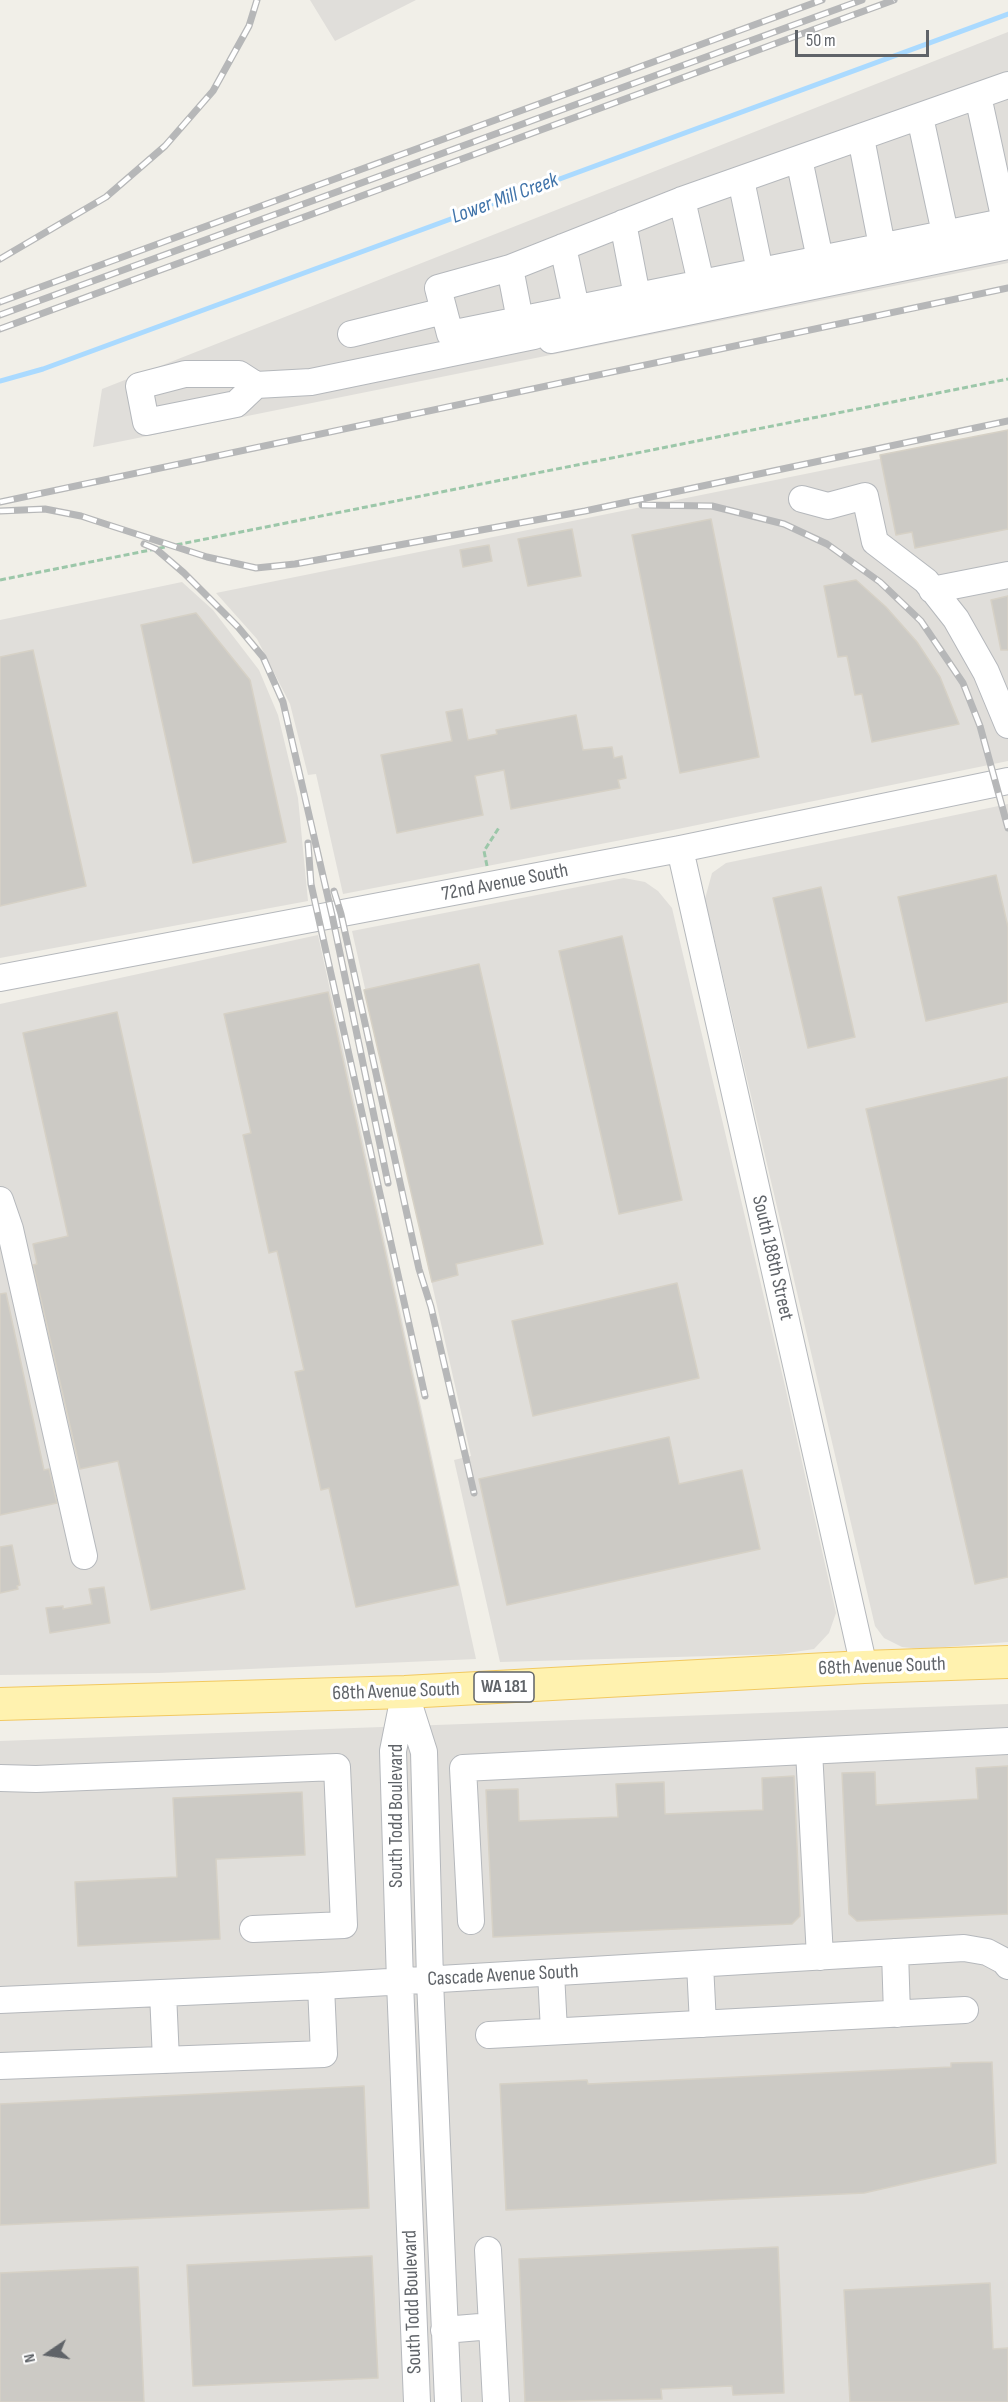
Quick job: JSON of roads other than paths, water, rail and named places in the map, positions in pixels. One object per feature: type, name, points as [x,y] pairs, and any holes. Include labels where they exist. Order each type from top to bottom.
[{"type":"main road","name":"68th Avenue South","points":[[0,1704],[405,1692],[864,1667],[1008,1662]]},
{"type":"street","points":[[1007,231],[548,340],[527,328],[450,334],[438,288],[510,268],[682,200],[1008,85]]},
{"type":"street","points":[[978,96],[1007,231]]},
{"type":"street","points":[[920,117],[945,233]]},
{"type":"street","points":[[861,138],[882,246]]},
{"type":"street","points":[[799,159],[820,259]]},
{"type":"street","points":[[741,180],[760,271]]},
{"type":"street","points":[[682,200],[700,283]]},
{"type":"street","points":[[623,223],[637,296]]},
{"type":"street","points":[[256,385],[311,382],[527,328],[576,308],[945,233],[1007,231]]},
{"type":"street","points":[[563,247],[576,308]]},
{"type":"street","points":[[510,268],[527,328]]},
{"type":"street","points":[[351,334],[444,311]]},
{"type":"street","points":[[801,499],[828,506],[865,496],[875,542],[904,563],[932,590],[956,619],[972,647],[1008,725]]},
{"type":"street","points":[[932,590],[1008,575]]},
{"type":"street","name":"72nd Avenue South","points":[[0,978],[680,849],[1008,781]]},
{"type":"street","name":"South 188th Street","points":[[680,849],[864,1667]]},
{"type":"street","points":[[0,1200],[10,1229],[84,1556]]},
{"type":"street","name":"South Todd Boulevard","points":[[405,1692],[424,1752],[430,1980],[448,2402]]},
{"type":"street","name":"South Todd Boulevard","points":[[405,1692],[393,1751],[414,2400]]},
{"type":"street","points":[[471,1921],[463,1768],[1008,1741]]},
{"type":"street","points":[[809,1751],[820,1957]]},
{"type":"street","points":[[0,1778],[36,1779],[337,1767],[344,1925],[253,1929]]},
{"type":"street","name":"Cascade Avenue South","points":[[0,2000],[400,1982],[964,1948],[987,1952],[1006,1964]]},
{"type":"street","points":[[895,1952],[897,2013]]},
{"type":"street","points":[[700,1964],[703,2024]]},
{"type":"street","points":[[551,1973],[554,2031]]},
{"type":"street","points":[[0,2066],[324,2054],[321,1986]]},
{"type":"street","points":[[163,1993],[166,2060]]},
{"type":"street","points":[[489,2035],[964,2010]]},
{"type":"street","points":[[488,2250],[496,2402]]},
{"type":"street","points":[[444,2331],[492,2326]]},
{"type":"waterway","name":"Lower Mill Creek","points":[[0,381],[43,369],[1008,14]]},
{"type":"railway","points":[[0,259],[106,197],[165,146],[213,91],[249,26],[257,0]]},
{"type":"railway","points":[[0,302],[822,0]]},
{"type":"railway","points":[[0,315],[862,0]]},
{"type":"railway","points":[[0,329],[894,0]]},
{"type":"railway","points":[[0,502],[1008,288]]},
{"type":"railway","points":[[0,511],[45,509],[81,516],[207,557],[256,568],[295,564],[585,511],[1008,421]]},
{"type":"railway","points":[[642,505],[712,506],[784,524],[827,544],[880,582],[921,621],[963,683],[980,726],[1008,828]]},
{"type":"railway","points":[[144,544],[156,549],[184,573],[238,627],[263,657],[283,702],[332,915],[388,1183]]},
{"type":"railway","points":[[308,843],[311,884],[425,1396]]},
{"type":"railway","points":[[334,891],[419,1269],[431,1307],[474,1493]]}]
